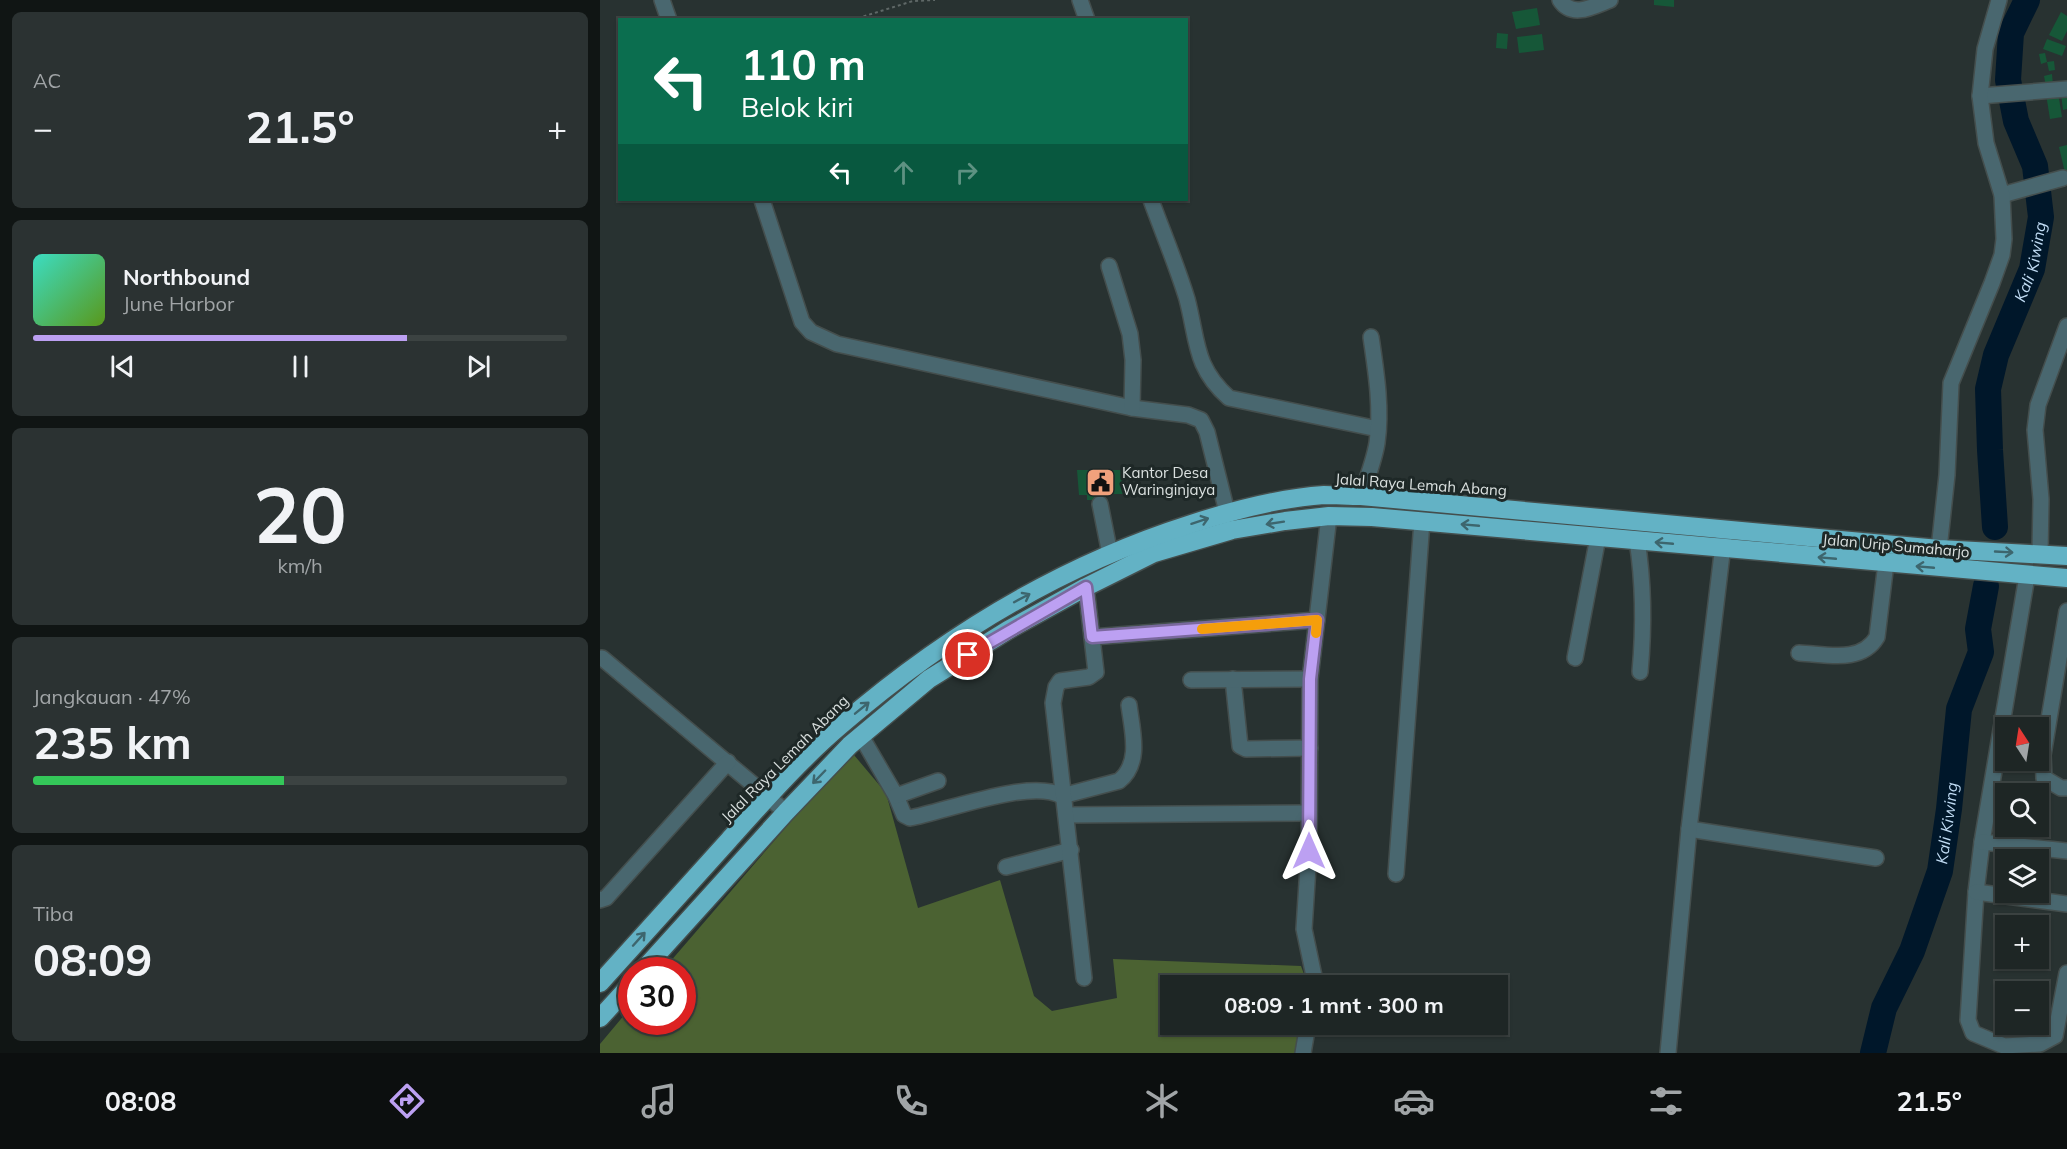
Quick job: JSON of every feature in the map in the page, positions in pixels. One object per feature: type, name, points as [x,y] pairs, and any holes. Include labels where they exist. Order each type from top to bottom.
[{"type":"highway","name":"Jalal Raya Lemah Abang","points":[[600,983],[769,796],[839,727],[912,666],[1003,608],[1078,568],[1147,538],[1227,512],[1278,501],[1324,495],[1361,496],[1725,530]]},
{"type":"highway","points":[[655,957],[786,812],[861,736],[929,680],[1008,630],[1154,553],[1232,530],[1329,516],[1422,520],[1722,548]]},
{"type":"highway","name":"Jalan Urip Sumaharjo","points":[[1725,530],[1939,549],[2067,555]]},
{"type":"highway","name":"Jalan Urip Sumaharjo","points":[[1722,548],[2067,578]]},
{"type":"highway","points":[[600,1018],[618,998]]},
{"type":"street","points":[[662,0],[668,18]]},
{"type":"street","points":[[1080,0],[1086,18]]},
{"type":"street","points":[[1560,0],[1564,7],[1572,10],[1584,9],[1610,0]]},
{"type":"street","points":[[1939,549],[1947,474],[1951,384],[1992,283],[2002,255],[2004,239],[2002,195],[1986,143],[1980,96],[1985,49],[1999,0]]},
{"type":"street","points":[[1980,96],[2067,89]]},
{"type":"street","points":[[2002,195],[2057,179]]},
{"type":"street","points":[[762,201],[802,322],[810,332],[837,344],[1132,408],[1188,415],[1201,420],[1207,432],[1227,512]]},
{"type":"street","points":[[1151,201],[1186,299],[1202,364],[1214,384],[1229,398],[1378,429]]},
{"type":"street","points":[[1109,266],[1130,334],[1133,360],[1132,408]]},
{"type":"street","points":[[2040,554],[2041,490],[2035,430],[2038,405],[2067,326]]},
{"type":"street","points":[[1361,496],[1377,444],[1378,429],[1378,397],[1371,337]]},
{"type":"street","points":[[1100,504],[1110,554]]},
{"type":"street","points":[[1314,975],[1304,929],[1309,851],[1310,679],[1329,516]]},
{"type":"street","points":[[1396,874],[1422,520]]},
{"type":"street","points":[[1668,1053],[1689,829],[1725,530]]},
{"type":"street","points":[[1575,658],[1598,537]]},
{"type":"street","points":[[1637,540],[1643,592],[1640,672]]},
{"type":"street","points":[[1799,653],[1855,655],[1871,648],[1877,637],[1886,563]]},
{"type":"street","points":[[2027,576],[1982,842],[1976,892],[1968,1020],[1973,1033],[2004,1046],[2040,1044],[2055,1036],[2067,973]]},
{"type":"street","points":[[1084,978],[1053,703],[1056,687],[1060,681],[1089,677],[1095,672],[1086,587]]},
{"type":"street","points":[[2067,611],[2043,755],[2044,778],[2061,788],[2067,788]]},
{"type":"street","points":[[1092,637],[1317,620]]},
{"type":"street","points":[[602,658],[786,812]]},
{"type":"street","points":[[1233,679],[1242,748],[1310,748]]},
{"type":"street","points":[[1191,680],[1310,679]]},
{"type":"street","points":[[861,736],[896,796],[904,815],[910,818],[1001,795],[1028,791],[1055,792],[1062,796],[1119,781],[1133,763],[1130,705]]},
{"type":"street","points":[[600,900],[606,898],[728,762]]},
{"type":"street","points":[[896,796],[938,781]]},
{"type":"street","points":[[1066,815],[1309,813]]},
{"type":"street","points":[[1689,829],[1876,858]]},
{"type":"street","points":[[1982,842],[2067,851]]},
{"type":"street","points":[[1006,867],[1071,850]]},
{"type":"street","points":[[1976,892],[2067,904]]},
{"type":"street","points":[[1303,1053],[1306,1035]]},
{"type":"path","points":[[858,18],[913,1],[935,0]]},
{"type":"green space","points":[[854,755],[886,793],[918,908],[1000,880],[1034,996],[1052,1011],[1117,998],[1113,959],[1301,966],[1304,975],[1160,975],[1160,1035],[1303,1035],[1300,1053],[600,1053],[600,1044],[618,1023],[618,1035],[696,1035],[696,957],[674,957],[836,769]]},
{"type":"building","points":[[1654,0],[1674,0],[1674,7],[1654,5]]},
{"type":"building","points":[[1537,8],[1540,25],[1516,29],[1512,12]]},
{"type":"building","points":[[2061,12],[2067,16],[2067,31],[2062,41],[2049,35]]},
{"type":"building","points":[[1497,33],[1508,34],[1507,49],[1496,48]]},
{"type":"building","points":[[1542,34],[1544,50],[1519,53],[1517,37]]},
{"type":"building","points":[[2047,39],[2066,46],[2062,56],[2043,49]]},
{"type":"building","points":[[2045,53],[2047,62],[2041,64],[2039,54]]},
{"type":"building","points":[[2054,61],[2055,70],[2049,71],[2047,62]]},
{"type":"building","points":[[2052,74],[2053,85],[2046,87],[2044,76]]},
{"type":"building","points":[[2058,92],[2062,117],[2050,119],[2046,94]]},
{"type":"building","points":[[2067,93],[2067,109],[2063,110],[2061,94]]},
{"type":"building","points":[[2067,145],[2067,177],[2066,177],[2059,147]]},
{"type":"building","name":"Kantor Desa Waringinjaya","points":[[1077,470],[1125,470],[1124,494],[1099,494],[1099,500],[1087,500],[1087,495],[1079,495]]},
{"type":"waterway","name":"Kali Kiwing","points":[[1995,527],[1988,389],[1996,355],[2032,269],[2041,217],[2035,166],[2016,121],[2008,80],[2011,33],[2027,0]]},
{"type":"waterway","name":"Kali Kiwing","points":[[1873,1053],[1884,1008],[1912,951],[1940,871],[1959,709],[1981,652],[1978,629],[1986,586]]},
{"type":"slow traffic","points":[[1202,629],[1317,620],[1316,633]]},
{"type":"place","name":"Kantor Desa Waringinjaya","points":[[1101,482]]},
{"type":"route","points":[[968,655],[1086,587],[1092,637],[1317,620],[1310,679],[1309,851]]}]
